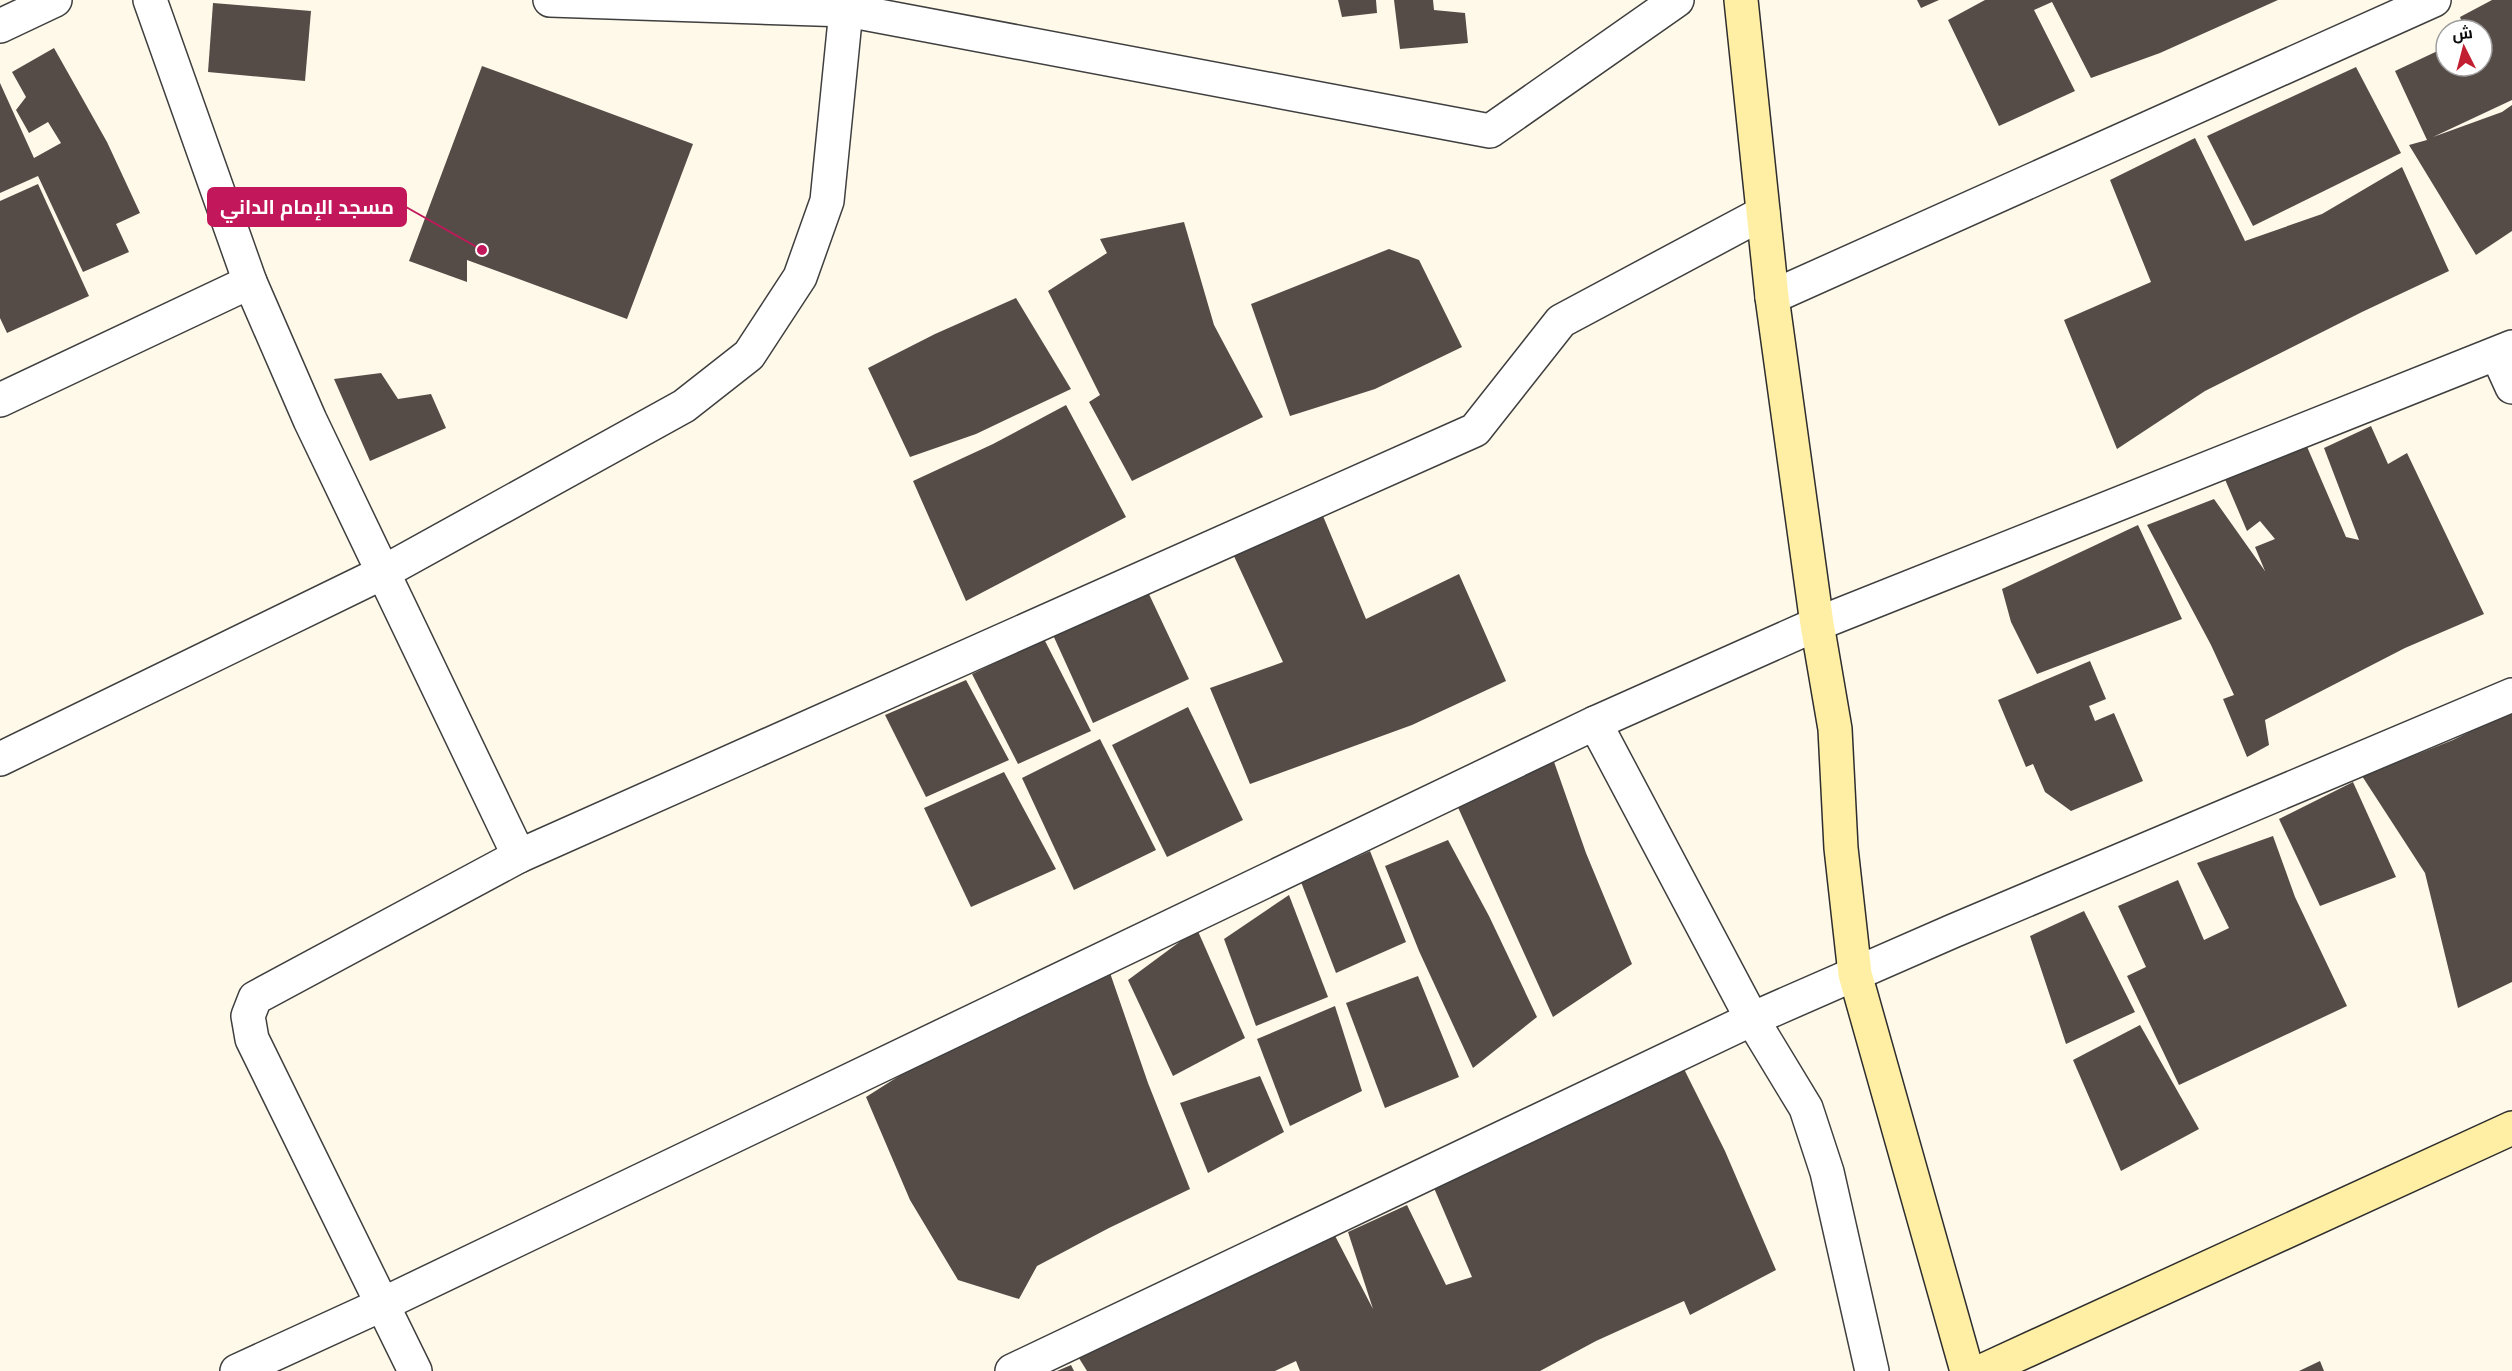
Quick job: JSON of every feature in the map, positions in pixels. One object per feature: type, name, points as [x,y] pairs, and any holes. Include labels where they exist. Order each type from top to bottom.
[{"type":"street","points":[[0,26],[55,0]]},
{"type":"street","points":[[150,0],[250,282],[310,420],[519,856]]},
{"type":"street","points":[[550,0],[847,5],[1490,131],[1677,0]]},
{"type":"street","points":[[1741,0],[1772,297],[1817,624],[1835,729],[1841,848],[1855,974],[1967,1371]]},
{"type":"street","points":[[1772,297],[2434,0]]},
{"type":"street","points":[[0,759],[382,573],[684,406],[749,355],[800,277],[827,201],[847,5]]},
{"type":"street","points":[[415,1371],[252,1039],[248,1016],[255,998],[519,856],[1475,430],[1562,321],[1763,213]]},
{"type":"street","points":[[0,400],[250,282]]},
{"type":"street","points":[[237,1371],[381,1305],[1595,723],[1817,624],[2504,351],[2512,387]]},
{"type":"street","points":[[1012,1371],[1752,1019],[2512,695]]},
{"type":"street","points":[[1595,723],[1752,1019],[1806,1108],[1827,1172],[1872,1371]]},
{"type":"street","points":[[1982,1371],[2512,1128]]},
{"type":"building","points":[[1338,0],[1376,0],[1377,13],[1342,17]]},
{"type":"building","points":[[1394,0],[1433,0],[1434,10],[1465,13],[1468,43],[1400,49]]},
{"type":"building","points":[[1917,0],[1939,0],[1921,8]]},
{"type":"building","points":[[1985,0],[2278,0],[2160,53],[2091,78],[2052,2],[2034,10],[2075,91],[1999,126],[1948,20]]},
{"type":"building","points":[[2492,0],[2512,0],[2512,100],[2433,137],[2502,112],[2512,105],[2512,231],[2476,255],[2409,145],[2427,140],[2395,71],[2434,53],[2434,78],[2494,78],[2494,18],[2460,17]]},
{"type":"building","points":[[213,3],[311,11],[305,81],[208,72]]},
{"type":"building","points":[[54,48],[107,142],[140,213],[116,224],[129,252],[83,272],[38,176],[0,193],[0,83],[34,158],[61,143],[48,122],[29,133],[16,110],[26,97],[12,72]]},
{"type":"building","points":[[482,66],[693,144],[627,319],[467,260],[467,282],[409,261]]},
{"type":"building","points":[[2356,67],[2401,153],[2253,226],[2207,136]]},
{"type":"building","points":[[2195,138],[2245,241],[2322,214],[2402,167],[2449,271],[2205,391],[2117,449],[2064,320],[2151,282],[2110,180]]},
{"type":"building","points":[[38,184],[89,296],[7,333],[0,318],[0,201]]},
{"type":"building","points":[[1184,222],[1214,325],[1263,417],[1132,481],[1089,402],[1100,395],[1048,291],[1107,253],[1100,239]]},
{"type":"building","points":[[1389,249],[1419,260],[1462,347],[1375,389],[1290,416],[1251,304]]},
{"type":"building","points":[[1016,298],[1071,389],[976,434],[910,457],[868,368],[935,334]]},
{"type":"building","points":[[381,373],[398,399],[431,394],[446,428],[370,461],[334,379]]},
{"type":"building","points":[[1066,405],[1126,517],[966,601],[913,481],[993,444]]},
{"type":"building","points":[[2371,426],[2388,464],[2407,453],[2484,614],[2405,648],[2265,720],[2269,745],[2247,757],[2223,699],[2234,695],[2211,645],[2147,525],[2214,499],[2265,571],[2255,547],[2275,539],[2260,521],[2247,531],[2221,470],[2302,435],[2346,537],[2359,540],[2324,448]]},
{"type":"building","points":[[1323,516],[1366,619],[1459,574],[1506,681],[1412,725],[1250,784],[1210,688],[1283,662],[1233,554]]},
{"type":"building","points":[[2138,525],[2182,619],[2037,674],[2011,622],[2002,589]]},
{"type":"building","points":[[1148,592],[1189,679],[1093,723],[1053,635]]},
{"type":"building","points":[[1044,639],[1091,731],[1018,764],[972,674]]},
{"type":"building","points":[[2090,661],[2106,699],[2089,706],[2095,721],[2114,713],[2143,781],[2071,811],[2045,792],[2033,764],[2026,767],[1998,700]]},
{"type":"building","points":[[966,680],[1009,760],[926,797],[885,715]]},
{"type":"building","points":[[1188,707],[1243,820],[1167,857],[1112,745]]},
{"type":"building","points":[[2512,711],[2512,982],[2458,1008],[2425,873],[2362,776],[2453,740]]},
{"type":"building","points":[[1100,739],[1156,850],[1074,890],[1022,778]]},
{"type":"building","points":[[1552,756],[1586,853],[1632,964],[1553,1017],[1456,803]]},
{"type":"building","points":[[1004,772],[1056,869],[971,907],[924,808]]},
{"type":"building","points":[[2353,782],[2396,877],[2320,906],[2279,819]]},
{"type":"building","points":[[2273,836],[2295,897],[2347,1006],[2179,1085],[2127,976],[2146,967],[2118,906],[2178,880],[2204,940],[2229,928],[2197,863]]},
{"type":"building","points":[[1448,840],[1489,916],[1537,1017],[1473,1068],[1419,951],[1385,866]]},
{"type":"building","points":[[1370,851],[1406,942],[1336,973],[1301,882]]},
{"type":"building","points":[[1289,895],[1328,997],[1256,1026],[1224,939]]},
{"type":"building","points":[[2084,911],[2135,1012],[2066,1044],[2030,936]]},
{"type":"building","points":[[1197,929],[1245,1038],[1173,1076],[1128,980]]},
{"type":"building","points":[[1109,970],[1148,1083],[1190,1189],[1037,1266],[1019,1299],[958,1280],[910,1200],[866,1097],[943,1048]]},
{"type":"building","points":[[1418,976],[1459,1077],[1385,1108],[1346,1003]]},
{"type":"building","points":[[1335,1006],[1362,1091],[1290,1126],[1257,1039]]},
{"type":"building","points":[[2140,1025],[2199,1129],[2121,1171],[2073,1060]]},
{"type":"building","points":[[1683,1067],[1725,1151],[1776,1270],[1690,1315],[1684,1301],[1596,1341],[1540,1371],[1300,1371],[1296,1361],[1275,1371],[1087,1371],[1077,1355],[1332,1230],[1373,1309],[1348,1232],[1407,1205],[1446,1285],[1472,1277],[1434,1188]]},
{"type":"building","points":[[1260,1076],[1284,1132],[1208,1173],[1180,1103]]},
{"type":"building","points":[[2320,1361],[2324,1371],[2299,1371]]},
{"type":"building","points":[[1071,1365],[1074,1371],[1057,1371]]},
{"type":"place","name":"مسجد الإمام الداني","points":[[482,250]]}]
